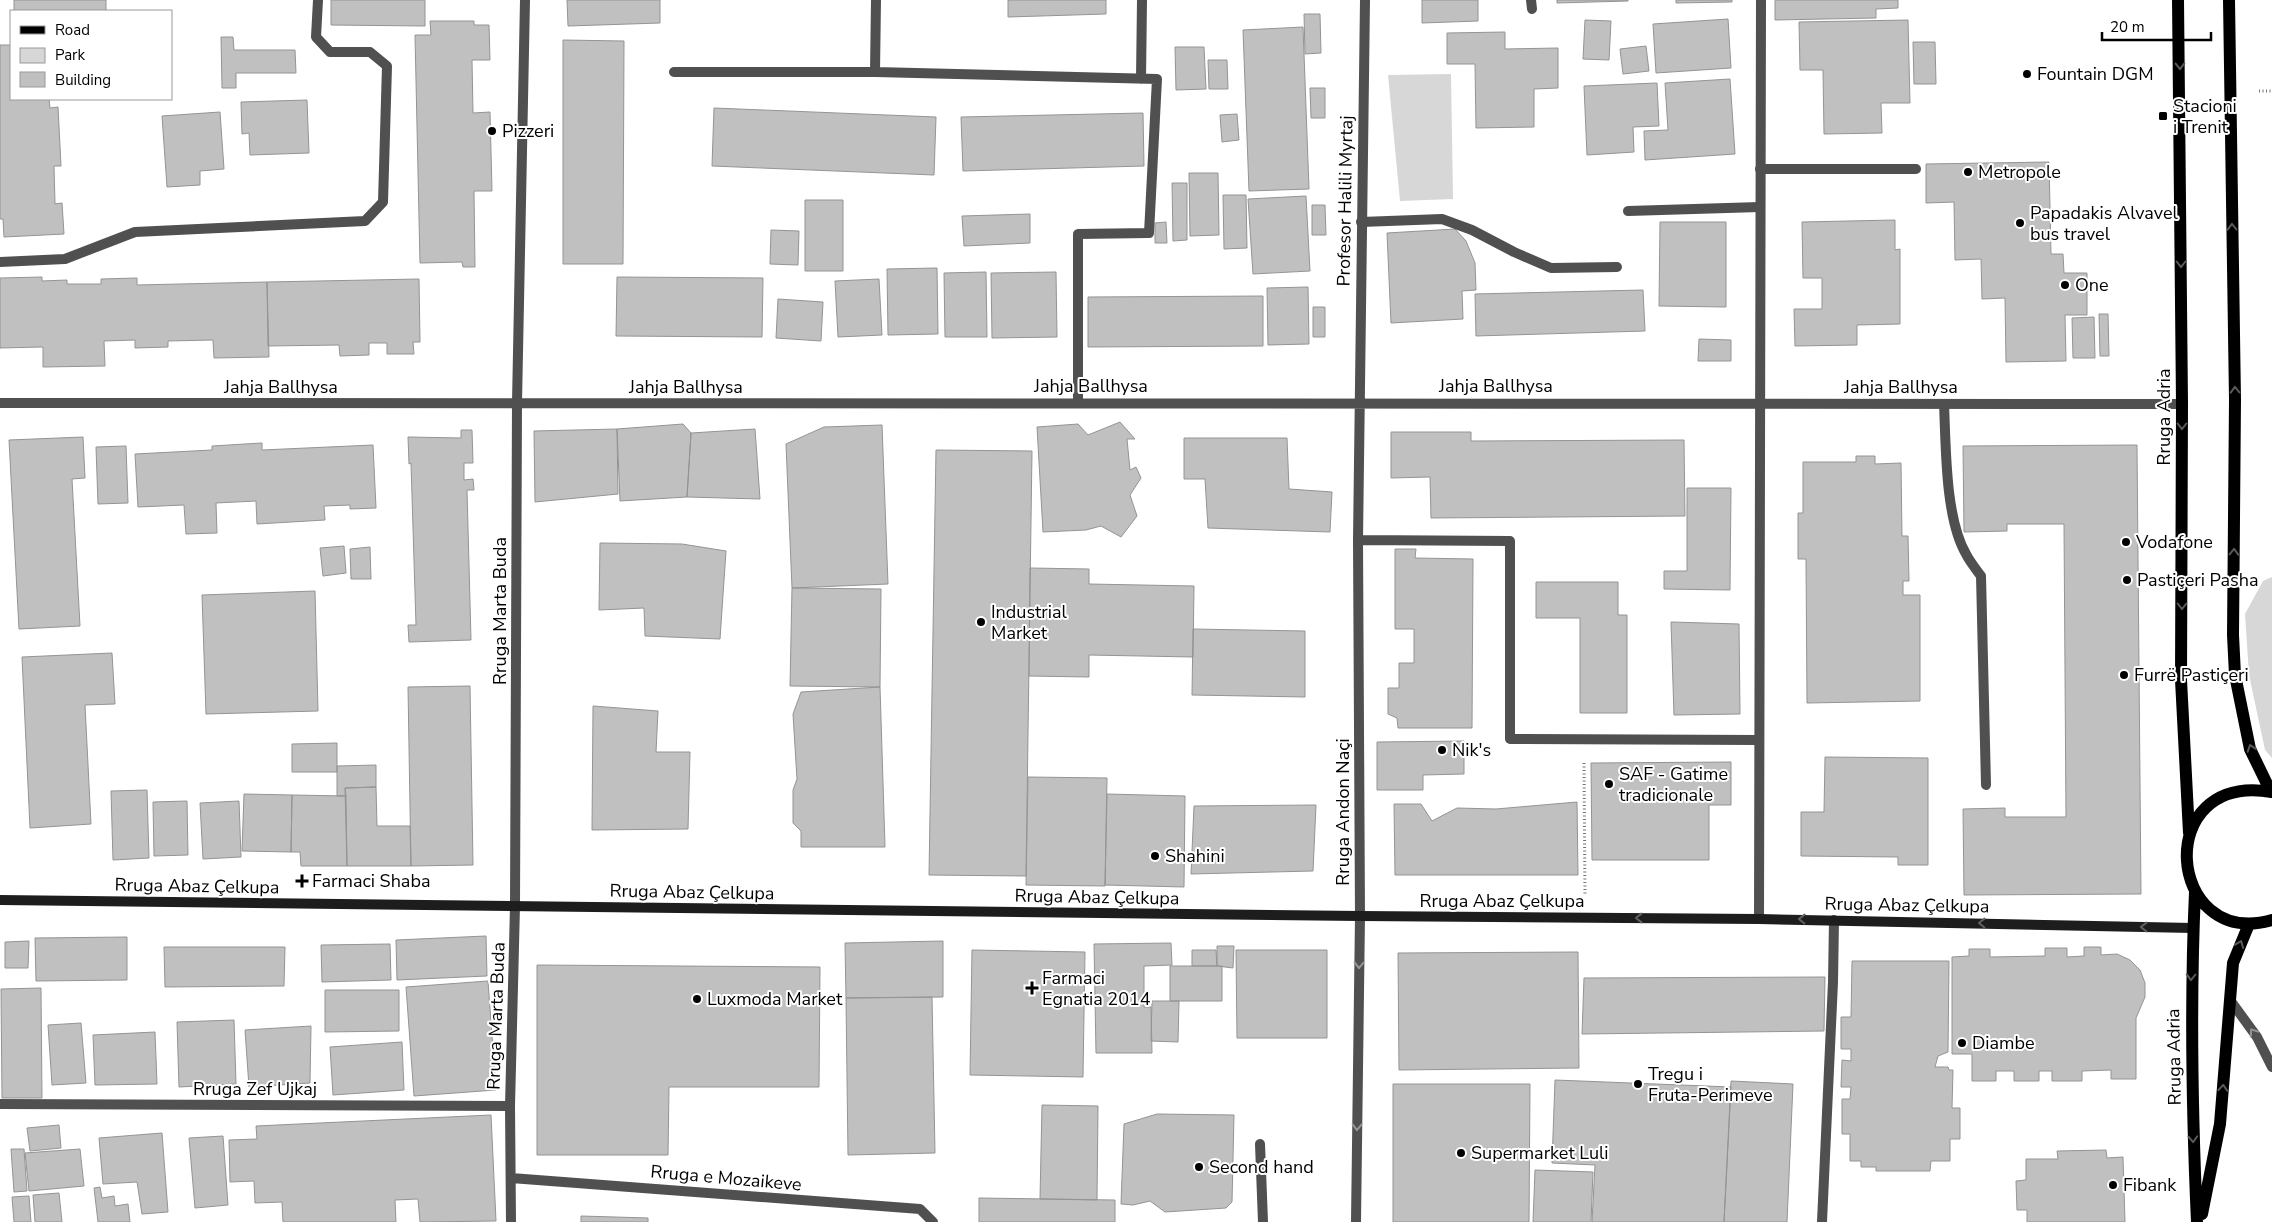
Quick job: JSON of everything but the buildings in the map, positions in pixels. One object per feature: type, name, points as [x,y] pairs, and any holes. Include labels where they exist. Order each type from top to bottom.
[{"type":"main road","name":"Rruga Adria","points":[[2178,0],[2182,404],[2182,722],[2190,833]]},
{"type":"main road","points":[[2229,0],[2235,400],[2233,635],[2235,675],[2250,749],[2271,792]]},
{"type":"main road","points":[[2271,792],[2244,790],[2226,794],[2204,810],[2190,833],[2185,860],[2188,878],[2195,892],[2216,913],[2249,924],[2272,920]]},
{"type":"main road","name":"Rruga Adria","points":[[2195,892],[2190,983],[2192,1120],[2199,1222]]},
{"type":"main road","name":"Rruga Adria","points":[[2199,1222],[2220,1124],[2233,963],[2249,924]]},
{"type":"street","points":[[0,262],[65,259],[135,232],[365,220],[383,202],[387,66],[370,52],[330,52],[316,37],[318,0]]},
{"type":"street","name":"Rruga Marta Buda","points":[[510,1222],[510,1106],[515,906],[517,403],[525,0]]},
{"type":"street","points":[[875,72],[876,0]]},
{"type":"street","points":[[1141,79],[1142,0]]},
{"type":"street","name":"Profesor Halili Myrtaj","points":[[1359,402],[1365,0]]},
{"type":"street","points":[[1759,918],[1761,0]]},
{"type":"street","points":[[674,72],[875,72],[1157,79],[1149,233],[1078,234],[1078,403]]},
{"type":"street","points":[[1760,168],[1916,169]]},
{"type":"street","points":[[1628,210],[1760,207]]},
{"type":"street","points":[[1361,222],[1442,219],[1472,230],[1514,252],[1551,268],[1617,267]]},
{"type":"street","name":"Jahja Ballhysa","points":[[0,403],[1359,402],[2182,404]]},
{"type":"street","name":"Rruga Andon Naçi","points":[[1356,1222],[1360,916],[1359,402]]},
{"type":"street","points":[[1944,404],[1946,454],[1954,525],[1966,554],[1981,576],[1986,786]]},
{"type":"street","points":[[1358,540],[1510,541],[1510,740],[1759,740]]},
{"type":"street","name":"Rruga Abaz Çelkupa","points":[[0,900],[1360,916],[1759,918],[2193,928]]},
{"type":"street","points":[[1822,1222],[1834,982],[1834,920]]},
{"type":"street","points":[[2230,1000],[2257,1037],[2272,1067]]},
{"type":"street","name":"Rruga Zef Ujkaj","points":[[0,1104],[510,1106]]},
{"type":"street","points":[[1260,1144],[1263,1222]]},
{"type":"street","name":"Rruga e Mozaikeve","points":[[511,1178],[920,1209],[933,1222]]},
{"type":"path","points":[[2259,91],[2272,91]]},
{"type":"path","points":[[1584,740],[1586,917]]},
{"type":"green space","points":[[1451,74],[1453,199],[1400,201],[1388,75]]},
{"type":"green space","points":[[2272,577],[2272,758],[2265,750],[2249,675],[2245,614],[2263,581]]},
{"type":"place","name":"Fountain DGM","points":[[2027,74]]},
{"type":"place","name":"Stacioni i Trenit","points":[[2163,116]]},
{"type":"place","name":"Pizzeri","points":[[492,131]]},
{"type":"place","name":"Metropole","points":[[1968,172]]},
{"type":"place","name":"Papadakis Alvavel bus travel","points":[[2020,223]]},
{"type":"place","name":"One","points":[[2065,285]]},
{"type":"place","name":"Vodafone","points":[[2126,542]]},
{"type":"place","name":"Pastiçeri Pasha","points":[[2127,580]]},
{"type":"place","name":"Industrial Market","points":[[981,622]]},
{"type":"place","name":"Furrë Pastiçeri","points":[[2124,675]]},
{"type":"place","name":"Nik's","points":[[1442,750]]},
{"type":"place","name":"SAF - Gatime tradicionale","points":[[1609,784]]},
{"type":"place","name":"Shahini","points":[[1155,856]]},
{"type":"place","name":"Farmaci Shaba","points":[[302,881]]},
{"type":"place","name":"Farmaci Egnatia 2014","points":[[1032,988]]},
{"type":"place","name":"Luxmoda Market","points":[[697,999]]},
{"type":"place","name":"Diambe","points":[[1962,1043]]},
{"type":"place","name":"Tregu i Fruta-Perimeve","points":[[1638,1084]]},
{"type":"place","name":"Supermarket Luli","points":[[1461,1153]]},
{"type":"place","name":"Second hand","points":[[1199,1167]]},
{"type":"place","name":"Fibank","points":[[2113,1185]]}]
